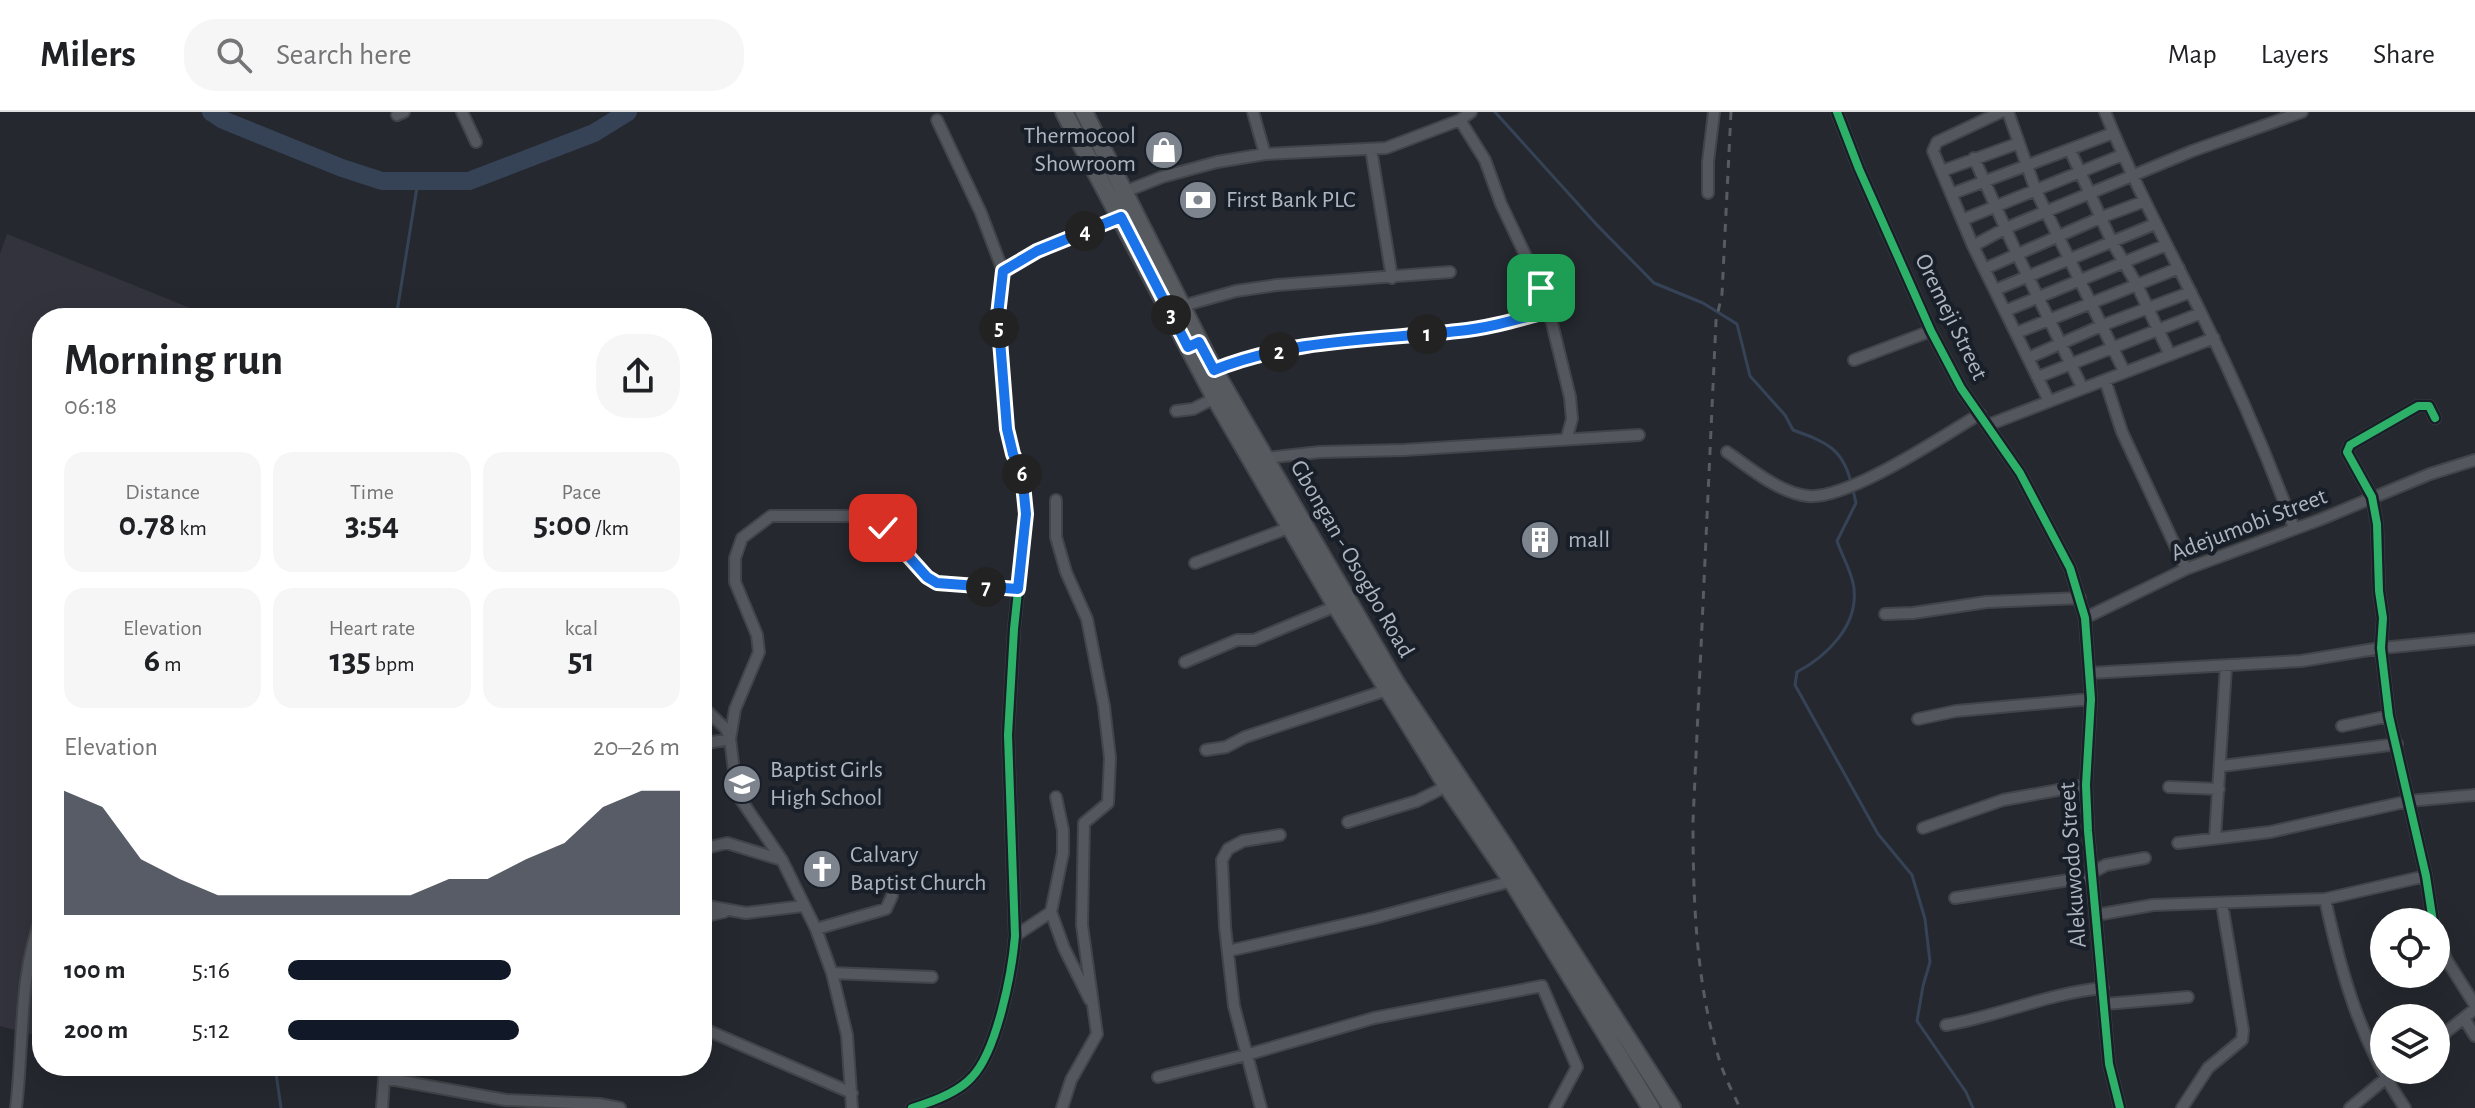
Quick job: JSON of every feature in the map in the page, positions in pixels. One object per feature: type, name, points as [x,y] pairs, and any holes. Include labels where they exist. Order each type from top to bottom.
[{"type":"main road","name":"Gbongan - Osogbo Road","points":[[1064,112],[1194,345],[1214,370],[1396,683],[1513,859],[1604,1017]]},
{"type":"main road","name":"Gbongan - Osogbo Road","points":[[1084,112],[1182,306],[1215,398],[1336,606],[1447,786],[1604,1017]]},
{"type":"main road","points":[[1604,1017],[1610,1052],[1645,1108]]},
{"type":"main road","points":[[1604,1017],[1651,1108]]},
{"type":"main road","points":[[1604,1017],[1672,1108]]},
{"type":"main road","points":[[1604,1017],[1682,1108]]},
{"type":"street","points":[[462,112],[476,142]]},
{"type":"street","points":[[1253,112],[1265,154]]},
{"type":"street","points":[[1124,192],[1162,177],[1217,162],[1265,154],[1386,148],[1460,120],[1471,112]]},
{"type":"street","points":[[1708,193],[1714,112]]},
{"type":"street","name":"Oremeji Street","points":[[1837,112],[1931,331],[1961,388],[2020,473],[2070,568],[2085,618]]},
{"type":"street","points":[[2001,112],[1937,142],[1933,151],[1973,246],[2049,401]]},
{"type":"street","points":[[2008,112],[2036,191],[2124,371]]},
{"type":"street","points":[[2105,112],[2122,155],[2214,338],[2266,452],[2294,528]]},
{"type":"street","points":[[1973,246],[2006,228],[2132,176],[2302,112]]},
{"type":"street","points":[[912,1108],[954,1091],[973,1077],[1005,1001],[1015,936],[1008,735],[1026,514],[1022,474],[1007,429],[998,315],[1003,271],[981,213],[937,120]]},
{"type":"street","points":[[1460,120],[1485,160],[1501,204],[1549,311],[1570,397],[1572,419],[1567,437]]},
{"type":"street","points":[[1951,194],[2113,133]]},
{"type":"street","points":[[1942,171],[2019,143]]},
{"type":"street","points":[[1371,149],[1392,278]]},
{"type":"street","points":[[2070,150],[2111,240],[2137,285],[2145,308],[2170,355]]},
{"type":"street","points":[[1962,220],[2122,155]]},
{"type":"street","points":[[1974,158],[2082,387]]},
{"type":"street","points":[[1984,269],[2145,201]]},
{"type":"street","points":[[1003,271],[1037,251],[1121,217]]},
{"type":"street","points":[[1995,290],[2155,224]]},
{"type":"street","points":[[2005,311],[2166,245]]},
{"type":"street","points":[[2016,333],[2179,268]]},
{"type":"street","points":[[1182,306],[1236,291],[1277,285],[1450,272]]},
{"type":"street","points":[[2028,358],[2103,325],[2191,292]]},
{"type":"street","points":[[1214,370],[1243,358],[1365,339],[1460,331],[1549,311]]},
{"type":"street","points":[[2038,377],[2201,313]]},
{"type":"street","points":[[1854,360],[1931,331]]},
{"type":"street","points":[[1988,425],[2214,338]]},
{"type":"street","points":[[2105,380],[2133,457],[2186,569]]},
{"type":"street","points":[[1176,411],[1193,409],[1215,398]]},
{"type":"street","points":[[2431,908],[2389,716],[2381,648],[2383,618],[2377,524],[2372,497],[2347,452],[2350,445],[2418,406],[2429,406],[2435,418]]},
{"type":"street","points":[[1727,452],[1794,493],[1810,497],[1854,487],[1980,414]]},
{"type":"street","points":[[1266,458],[1320,452],[1404,450],[1567,437],[1639,435]]},
{"type":"street","name":"Adejumobi Street","points":[[2085,618],[2186,569],[2430,474],[2475,460]]},
{"type":"street","points":[[1056,500],[1056,537],[1066,572],[1087,619],[1104,706],[1110,758],[1108,803],[1084,823],[1082,925],[1097,1034],[1071,1080],[1062,1108]]},
{"type":"street","points":[[852,1108],[847,1035],[832,973],[816,929],[782,860],[737,794],[730,739],[735,709],[759,652],[757,635],[735,582],[735,558],[742,538],[771,516],[862,516],[883,528],[927,577],[937,583],[1018,589]]},
{"type":"street","points":[[1195,563],[1291,527]]},
{"type":"street","points":[[1885,614],[1987,602],[2080,598]]},
{"type":"street","points":[[1185,662],[1237,640],[1254,640],[1336,606]]},
{"type":"street","name":"Alekuwodo Street","points":[[2085,618],[2091,699],[2086,785],[2109,1064],[2120,1108]]},
{"type":"street","points":[[2090,673],[2301,661],[2381,648],[2475,639]]},
{"type":"street","points":[[2215,838],[2226,667]]},
{"type":"street","points":[[1206,750],[1226,747],[1245,737],[1387,690]]},
{"type":"street","points":[[1918,719],[1956,711],[2091,699]]},
{"type":"street","points":[[712,716],[726,729],[730,739]]},
{"type":"street","points":[[2342,726],[2389,716]]},
{"type":"street","points":[[712,742],[730,739]]},
{"type":"street","points":[[2222,766],[2397,744]]},
{"type":"street","points":[[1923,828],[2003,800],[2086,785]]},
{"type":"street","points":[[1348,822],[1417,801],[1447,786]]},
{"type":"street","points":[[2169,787],[2219,789]]},
{"type":"street","points":[[2178,843],[2270,832],[2409,801],[2475,795]]},
{"type":"street","points":[[1056,797],[1063,830],[1063,853],[1051,912],[1064,948],[1093,1005]]},
{"type":"street","points":[[1261,1108],[1234,1006],[1222,860],[1228,849],[1243,841],[1280,835]]},
{"type":"street","points":[[712,847],[727,843],[782,860]]},
{"type":"street","points":[[1955,898],[2082,878],[2106,865],[2145,858]]},
{"type":"street","points":[[2096,915],[2153,905],[2325,899],[2426,876]]},
{"type":"street","points":[[1228,951],[1374,918],[1512,881]]},
{"type":"street","points":[[816,929],[886,909],[892,896]]},
{"type":"street","points":[[2325,899],[2344,981],[2358,1019],[2370,1038]]},
{"type":"street","points":[[2182,1108],[2208,1068],[2242,1040],[2243,1030],[2222,904]]},
{"type":"street","points":[[712,908],[746,913],[803,906]]},
{"type":"street","points":[[712,914],[726,911]]},
{"type":"street","points":[[1015,936],[1051,912]]},
{"type":"street","points":[[16,1108],[20,1019],[32,950]]},
{"type":"street","points":[[2450,966],[2475,1007],[2450,1029]]},
{"type":"street","points":[[832,973],[932,977]]},
{"type":"street","points":[[1158,1077],[1374,1018],[1542,986],[1577,1067],[1555,1108]]},
{"type":"street","points":[[1946,1025],[1975,1020],[2077,990],[2103,988]]},
{"type":"street","points":[[2105,1004],[2188,997]]},
{"type":"street","points":[[2464,1018],[2475,1036]]},
{"type":"street","points":[[712,1032],[852,1093]]},
{"type":"street","points":[[382,1108],[384,1076]]},
{"type":"street","points":[[401,1076],[506,1100],[599,1104],[620,1108]]},
{"type":"street","points":[[2350,1108],[2379,1084]]},
{"type":"street","points":[[2396,1084],[2405,1108]]},
{"type":"shaded area","points":[[7,234],[190,308],[32,308],[32,1034],[0,1026],[0,254]]},
{"type":"waterway","points":[[211,112],[223,120],[382,181],[469,181],[594,133],[628,112]]},
{"type":"waterway","points":[[1495,112],[1654,283],[1703,303],[1737,324],[1750,376],[1785,415],[1793,430],[1822,442],[1837,453],[1851,483]]},
{"type":"waterway","points":[[398,308],[418,181]]},
{"type":"waterway","points":[[1853,490],[1856,503],[1837,541],[1853,583],[1851,615],[1846,627],[1829,648],[1797,672],[1795,685],[1878,834],[1912,875],[1925,919],[1930,962],[1917,1021],[1966,1092],[1973,1108]]},
{"type":"waterway","points":[[276,1076],[281,1108]]},
{"type":"railway","points":[[1731,112],[1722,294],[1716,321],[1693,851],[1695,912],[1706,1003],[1720,1062],[1740,1108]]},
{"type":"cycle path","points":[[1837,112],[1931,331],[1961,388],[2020,473],[2070,568],[2085,618],[2091,699],[2086,785],[2088,831],[2109,1064],[2120,1108]]},
{"type":"cycle path","points":[[912,1108],[960,1088],[981,1065],[1002,1010],[1015,936],[1008,735],[1014,629],[1026,514],[1022,474],[1007,429],[998,315],[1003,271],[1037,251],[1121,217]]},
{"type":"cycle path","points":[[2431,908],[2389,716],[2381,648],[2383,618],[2377,524],[2372,497],[2347,452],[2350,445],[2418,406],[2429,406],[2435,418]]},
{"type":"place","name":"Thermocool Showroom","points":[[1164,150]]},
{"type":"place","name":"First Bank PLC","points":[[1198,200]]},
{"type":"place","name":"mall","points":[[1540,540]]},
{"type":"place","name":"Baptist Girls High School","points":[[742,784]]},
{"type":"place","name":"Calvary Baptist Church","points":[[822,869]]},
{"type":"route","points":[[883,528],[927,577],[937,583],[1018,589],[1026,514],[1025,490],[1007,429],[998,315],[1003,271],[1037,251],[1121,217],[1188,347],[1199,342],[1214,370],[1243,358],[1297,349],[1499,324],[1549,311],[1541,288]]}]
